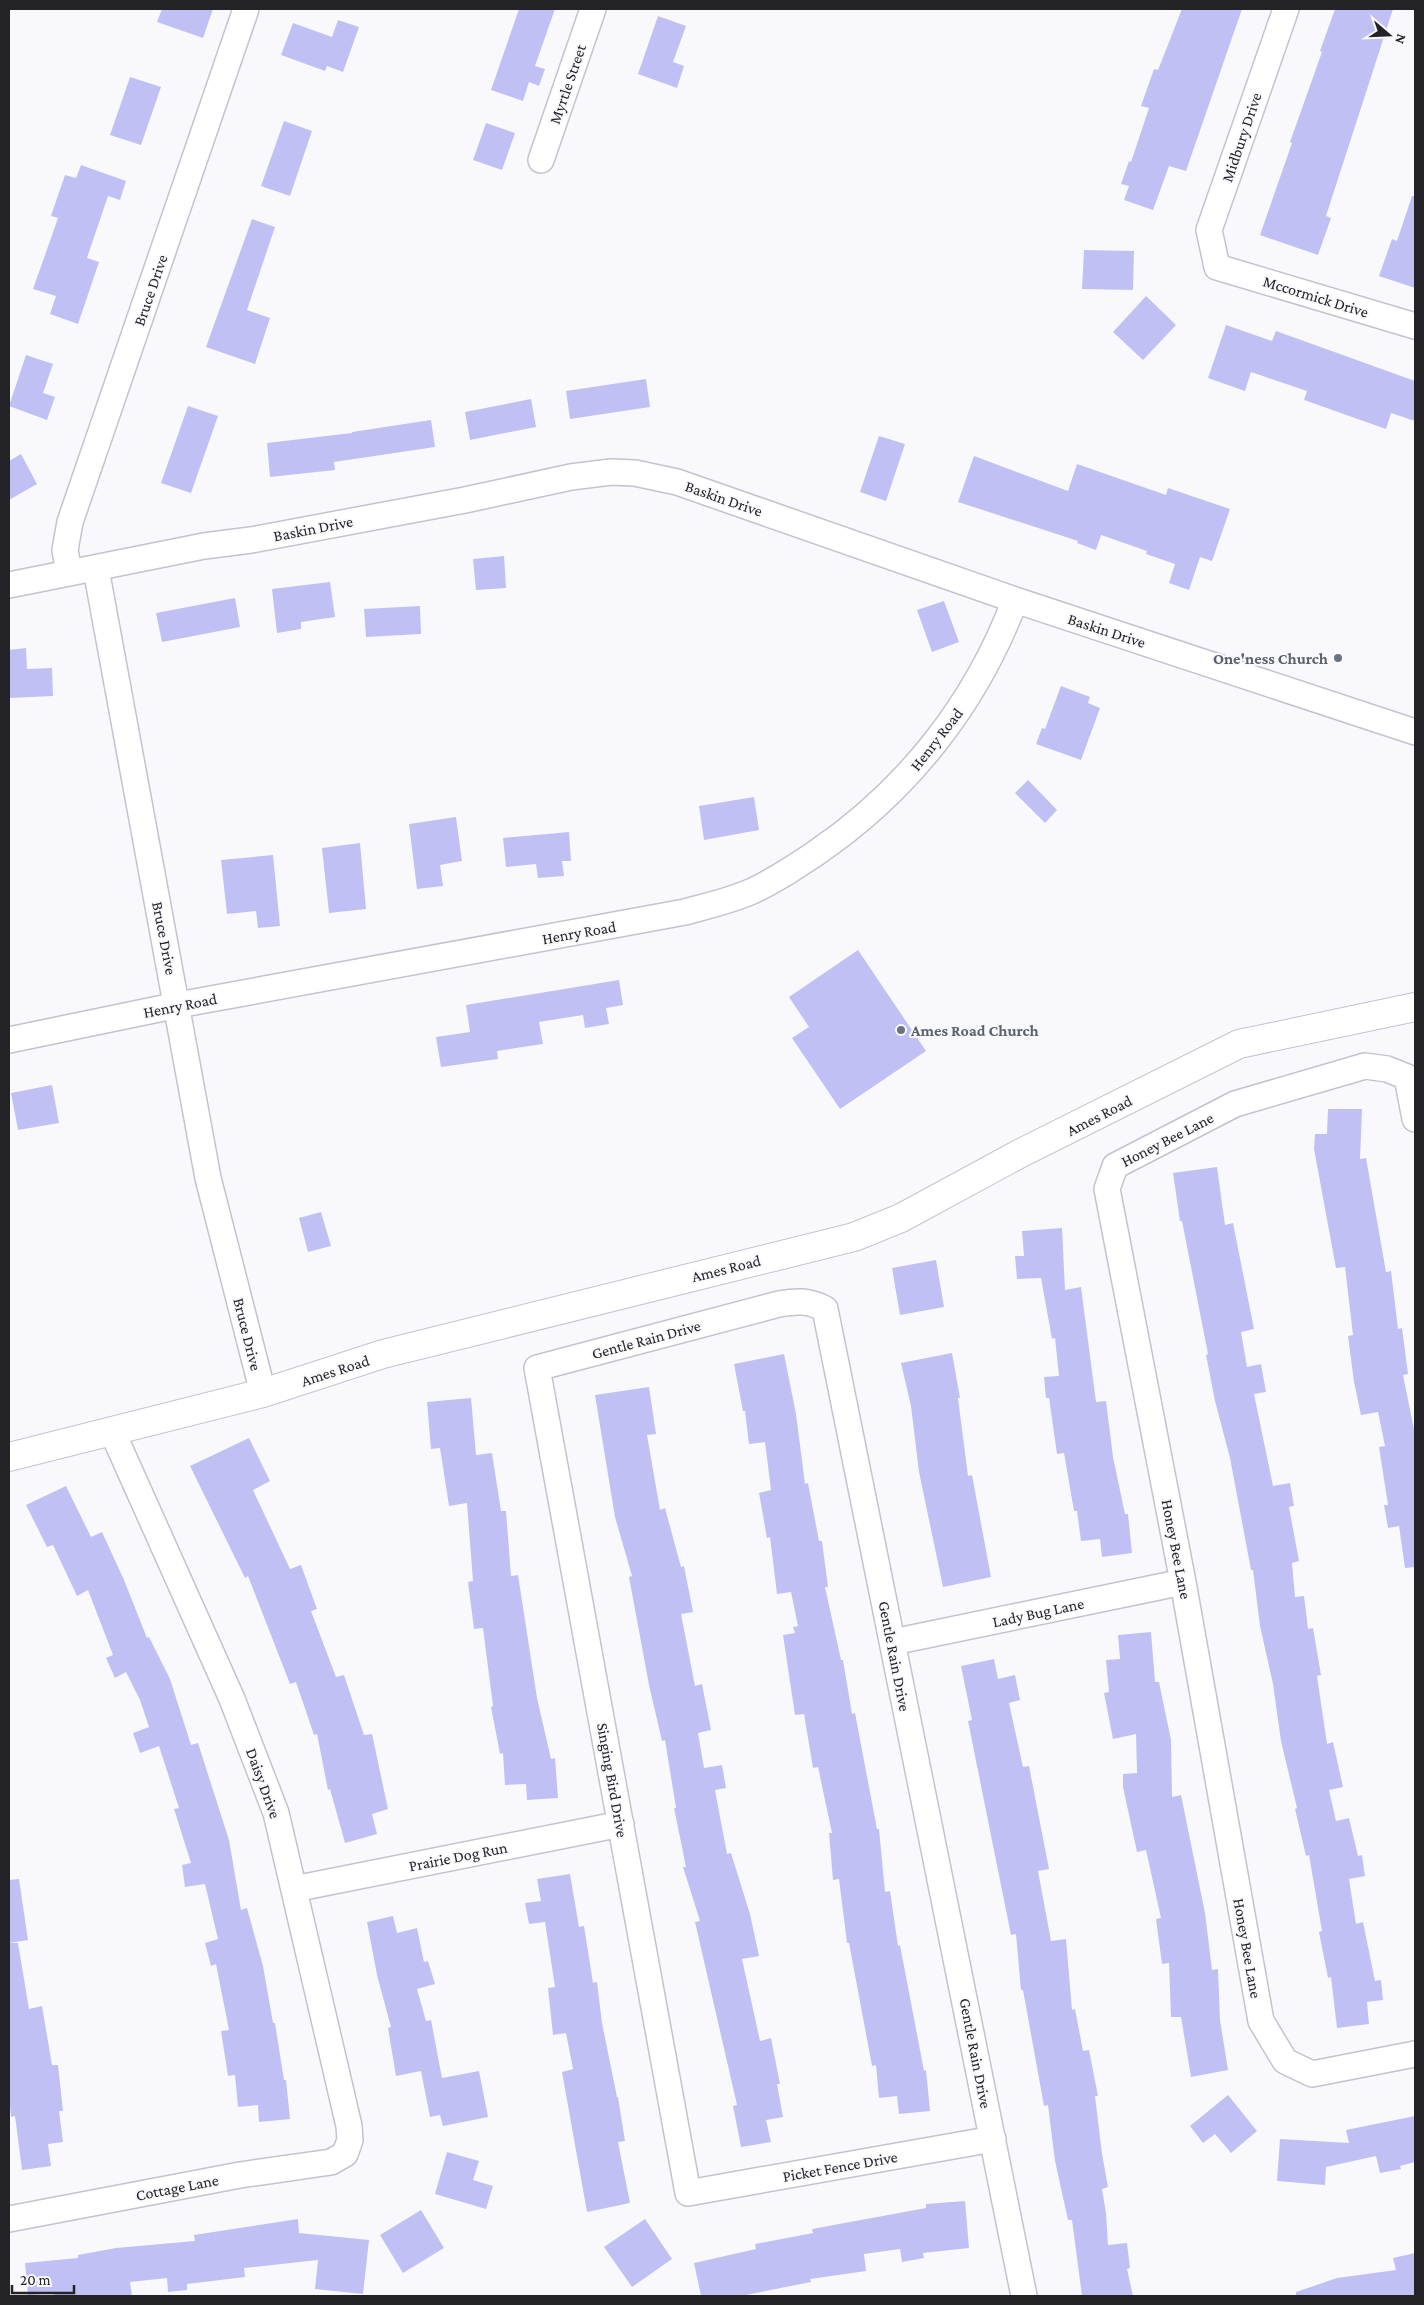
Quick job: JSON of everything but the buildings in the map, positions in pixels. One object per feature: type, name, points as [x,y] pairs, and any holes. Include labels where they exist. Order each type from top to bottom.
[{"type":"street","name":"Bruce Drive","points":[[69,573],[65,550],[70,522],[246,9]]},
{"type":"street","name":"Myrtle Street","points":[[541,160],[593,9]]},
{"type":"street","name":"Midbury Drive","points":[[1217,267],[1209,230],[1286,9]]},
{"type":"street","name":"Mccormick Drive","points":[[1217,267],[1415,326]]},
{"type":"street","name":"Baskin Drive","points":[[9,585],[204,546],[251,540],[465,500],[571,476],[612,472],[635,473],[677,482],[1014,600],[1415,732]]},
{"type":"street","name":"Bruce Drive","points":[[96,569],[178,1006],[208,1178],[262,1393]]},
{"type":"street","name":"Henry Road","points":[[9,1040],[178,1006],[685,912],[722,902],[752,891],[800,864],[842,835],[888,796],[912,771],[959,712],[976,684],[1000,640],[1014,600]]},
{"type":"street","name":"Ames Road","points":[[9,1457],[262,1393],[383,1354],[854,1237],[900,1218],[1019,1154],[1239,1044],[1415,1007]]},
{"type":"street","name":"Honey Bee Lane","points":[[1415,1119],[1407,1078],[1387,1069],[1366,1066],[1235,1104],[1115,1166],[1107,1189],[1183,1582],[1260,2021],[1285,2061],[1312,2074],[1415,2054]]},
{"type":"street","name":"Gentle Rain Drive","points":[[537,1368],[779,1304],[800,1301],[816,1303],[825,1309],[1024,2296]]},
{"type":"street","name":"Singing Bird Drive","points":[[537,1368],[688,2193]]},
{"type":"street","name":"Daisy Drive","points":[[112,1430],[235,1708],[276,1812],[349,2126],[350,2140],[345,2154]]},
{"type":"street","name":"Lady Bug Lane","points":[[892,1642],[1183,1582]]},
{"type":"street","name":"Prairie Dog Run","points":[[294,1889],[621,1824]]},
{"type":"street","name":"Picket Fence Drive","points":[[688,2193],[993,2139]]},
{"type":"street","name":"Cottage Lane","points":[[9,2220],[240,2175],[331,2162],[345,2154]]},
{"type":"place","name":"One'ness Church","points":[[1338,658]]},
{"type":"place","name":"Ames Road Church","points":[[901,1030]]}]
